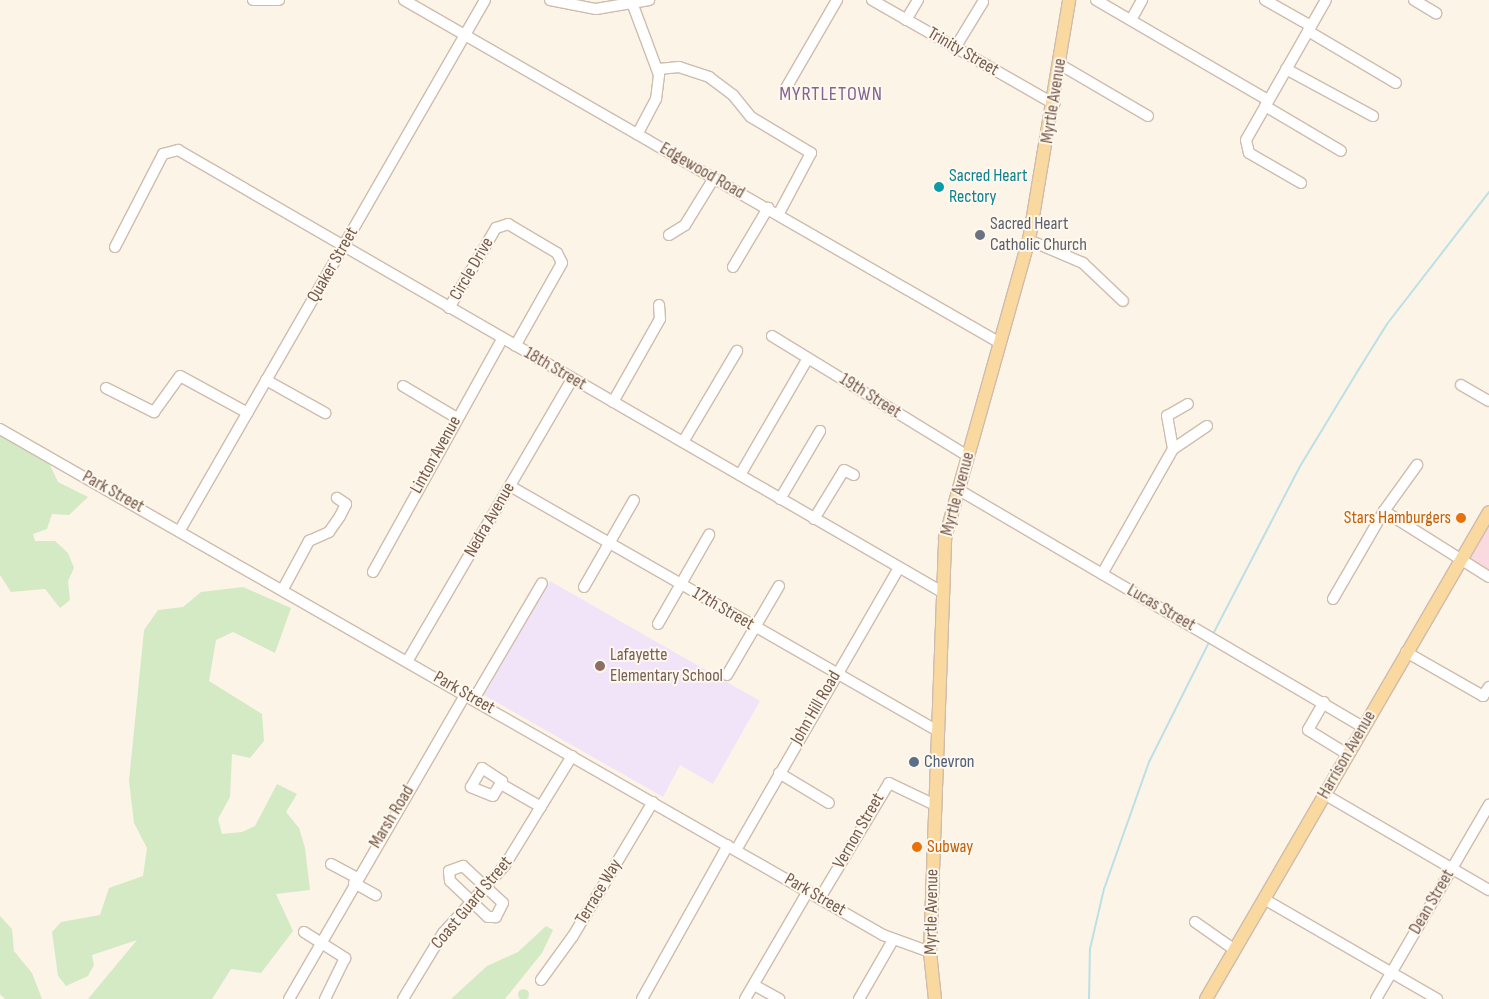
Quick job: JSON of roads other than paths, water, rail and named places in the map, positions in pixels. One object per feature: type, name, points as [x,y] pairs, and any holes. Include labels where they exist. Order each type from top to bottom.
[{"type":"main road","name":"Myrtle Avenue","points":[[934,999],[930,952],[945,538],[1029,240],[1054,104],[1069,0]]},
{"type":"main road","name":"Harrison Avenue","points":[[1206,999],[1489,512]]},
{"type":"street","points":[[253,0],[279,0]]},
{"type":"street","name":"Edgewood Road","points":[[404,0],[1000,343]]},
{"type":"street","name":"Quaker Street","points":[[180,530],[485,0]]},
{"type":"street","points":[[550,0],[596,8],[649,0]]},
{"type":"street","points":[[786,88],[837,0]]},
{"type":"street","name":"Trinity Street","points":[[872,0],[1054,104]]},
{"type":"street","points":[[906,20],[918,0]]},
{"type":"street","points":[[1096,0],[1266,103],[1341,151]]},
{"type":"street","points":[[1131,20],[1142,0]]},
{"type":"street","points":[[1265,0],[1396,83]]},
{"type":"street","points":[[1301,183],[1249,152],[1246,142],[1266,103],[1326,0]]},
{"type":"street","points":[[1414,0],[1436,13]]},
{"type":"street","points":[[632,2],[659,69],[656,99],[637,134]]},
{"type":"street","points":[[955,48],[983,2]]},
{"type":"street","points":[[1059,64],[1148,116]]},
{"type":"street","points":[[659,69],[679,66],[709,77],[728,90],[751,117],[812,155],[778,215]]},
{"type":"street","points":[[1286,69],[1373,116]]},
{"type":"street","name":"18th Street","points":[[115,247],[169,150],[182,151],[343,247],[942,592]]},
{"type":"street","points":[[669,235],[685,225],[714,178]]},
{"type":"street","points":[[733,268],[768,208]]},
{"type":"street","name":"Circle Drive","points":[[449,308],[496,228],[508,224],[557,253],[562,263],[515,346]]},
{"type":"street","points":[[1029,240],[1083,263],[1123,301]]},
{"type":"street","points":[[613,402],[660,319],[659,305]]},
{"type":"street","name":"19th Street","points":[[772,336],[968,456]]},
{"type":"street","name":"Linton Avenue","points":[[373,572],[502,339]]},
{"type":"street","points":[[683,442],[737,351]]},
{"type":"street","points":[[740,475],[808,358]]},
{"type":"street","points":[[106,388],[154,412],[180,376],[248,413]]},
{"type":"street","name":"Nedra Avenue","points":[[408,660],[572,379]]},
{"type":"street","points":[[266,380],[325,413]]},
{"type":"street","points":[[1461,385],[1489,402]]},
{"type":"street","points":[[403,386],[457,418]]},
{"type":"street","points":[[1173,449],[1167,416],[1188,404]]},
{"type":"street","points":[[1102,574],[1173,449],[1207,426]]},
{"type":"street","name":"Park Street","points":[[0,429],[408,660],[893,940],[930,952]]},
{"type":"street","points":[[780,499],[820,431]]},
{"type":"street","points":[[1333,599],[1384,511],[1417,465]]},
{"type":"street","points":[[814,519],[844,470],[854,476]]},
{"type":"street","name":"17th Street","points":[[510,486],[937,731]]},
{"type":"street","name":"Lucas Street","points":[[959,490],[1364,727]]},
{"type":"street","points":[[283,589],[309,541],[329,532],[340,516],[346,504],[337,498]]},
{"type":"street","points":[[584,588],[634,500]]},
{"type":"street","points":[[1384,511],[1489,577]]},
{"type":"street","points":[[658,624],[709,535]]},
{"type":"street","name":"John Hill Road","points":[[642,999],[732,847],[780,773],[899,568]]},
{"type":"street","name":"Marsh Road","points":[[289,999],[355,881],[542,583]]},
{"type":"street","points":[[727,675],[779,586]]},
{"type":"street","points":[[1406,652],[1483,696],[1489,687]]},
{"type":"street","points":[[1324,702],[1308,730],[1348,754]]},
{"type":"street","name":"Coast Guard Street","points":[[403,999],[443,933],[506,865],[572,756]]},
{"type":"street","points":[[780,773],[829,803]]},
{"type":"street","points":[[501,784],[541,808]]},
{"type":"street","name":"Vernon Street","points":[[820,898],[888,784],[935,805]]},
{"type":"street","points":[[1324,794],[1489,890]]},
{"type":"street","name":"Terrace Way","points":[[541,980],[573,936],[653,802]]},
{"type":"street","name":"Dean Street","points":[[1376,999],[1489,805]]},
{"type":"street","points":[[331,864],[376,895]]},
{"type":"street","points":[[463,866],[503,903],[496,917],[488,917],[471,902],[450,882],[453,867],[463,866]]},
{"type":"street","points":[[745,999],[808,891]]},
{"type":"street","points":[[1264,899],[1437,999]]},
{"type":"street","points":[[1195,922],[1235,950]]},
{"type":"street","points":[[304,932],[322,942],[346,960],[325,999]]},
{"type":"street","points":[[858,999],[893,940]]},
{"type":"street","points":[[754,985],[779,999]]},
{"type":"waterway","points":[[1212,636],[1299,468],[1387,324],[1489,192]]},
{"type":"waterway","points":[[1089,999],[1090,949],[1104,889],[1149,762],[1209,642]]},
{"type":"place","name":"Sacred Heart Rectory","points":[[939,187]]},
{"type":"place","name":"Sacred Heart Catholic Church","points":[[980,235]]},
{"type":"place","name":"Stars Hamburgers","points":[[1461,518]]},
{"type":"place","name":"Lafayette Elementary School","points":[[600,666]]},
{"type":"place","name":"Chevron","points":[[914,762]]},
{"type":"place","name":"Subway","points":[[917,847]]},
{"type":"district","name":"MYRTLETOWN","points":[[831,94]]}]
